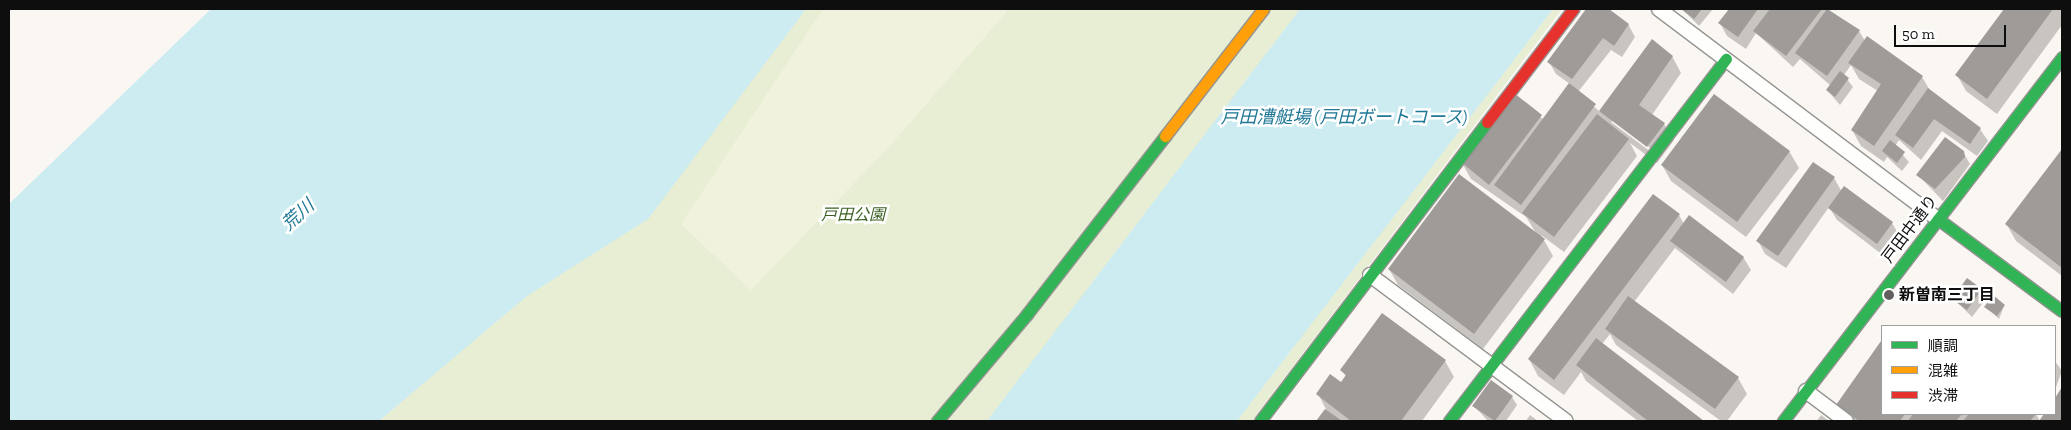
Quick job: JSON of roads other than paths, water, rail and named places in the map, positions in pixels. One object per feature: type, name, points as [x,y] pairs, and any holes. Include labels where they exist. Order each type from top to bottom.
[{"type":"street","points":[[937,421],[1028,314],[1263,9]]},
{"type":"street","points":[[1260,421],[1573,9]]},
{"type":"street","points":[[1659,9],[2062,311]]},
{"type":"street","name":"戸田中通り","points":[[1783,421],[2062,57]]},
{"type":"street","points":[[1449,421],[1726,59]]},
{"type":"street","points":[[1370,276],[1566,421]]},
{"type":"street","points":[[1806,392],[1846,421]]},
{"type":"water","name":"荒川","points":[[211,9],[806,9],[648,219],[527,296],[379,421],[9,421],[9,204]]},
{"type":"water","name":"戸田漕艇場 (戸田ボートコース)","points":[[1300,9],[1553,9],[1237,421],[987,421]]},
{"type":"place","name":"新曽南三丁目","points":[[1889,295]]},
{"type":"park label","name":"戸田公園","points":[[853,215]]}]
